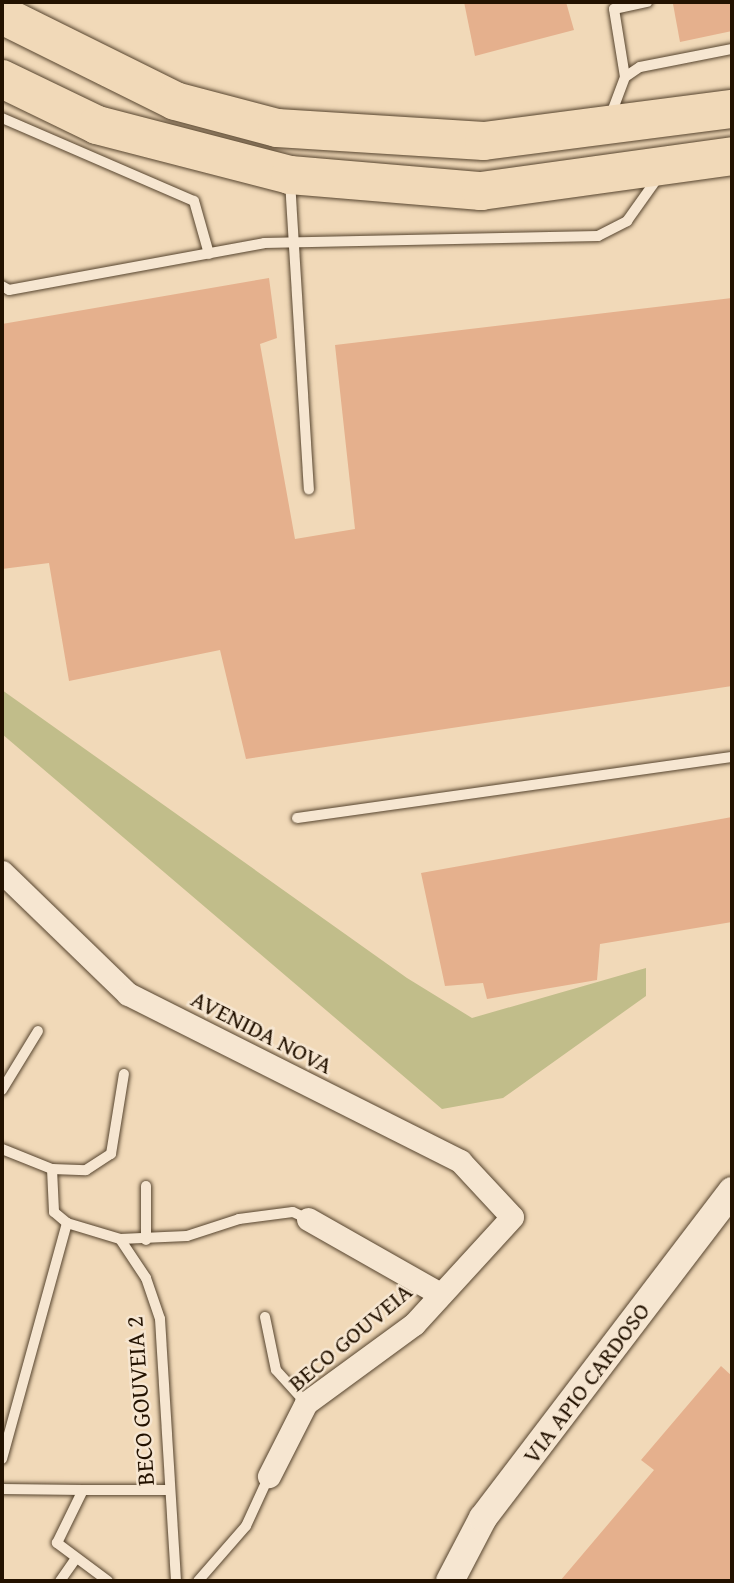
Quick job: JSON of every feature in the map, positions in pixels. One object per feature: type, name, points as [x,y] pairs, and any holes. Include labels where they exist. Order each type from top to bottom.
[{"type":"highway","points":[[2,15],[175,101],[277,128],[484,141],[605,128],[732,109]]},
{"type":"highway","points":[[2,79],[97,125],[290,175],[481,191],[664,169],[732,156]]},
{"type":"street","name":"AVENIDA NOVA","points":[[2,872],[128,994],[460,1161],[512,1217]]},
{"type":"street","name":"VIA APIO CARDOSO","points":[[450,1581],[482,1518],[732,1191]]},
{"type":"street","name":"BECO GOUVEIA","points":[[269,1476],[306,1404],[414,1324],[512,1217]]},
{"type":"street","points":[[308,1219],[440,1294]]},
{"type":"lane","points":[[605,128],[625,77],[614,9],[647,2]]},
{"type":"lane","points":[[625,77],[640,67],[732,49]]},
{"type":"lane","points":[[2,118],[194,201],[209,254]]},
{"type":"lane","points":[[2,286],[9,290],[209,254],[292,243],[598,236],[627,221],[664,169]]},
{"type":"lane","points":[[290,175],[292,243],[309,489]]},
{"type":"lane","points":[[297,818],[732,757]]},
{"type":"lane","points":[[2,1090],[38,1031]]},
{"type":"lane","points":[[2,1149],[52,1169],[86,1170],[111,1154],[124,1074]]},
{"type":"lane","points":[[52,1169],[54,1212],[67,1223],[120,1239],[146,1240],[187,1236],[239,1219],[293,1212],[308,1219]]},
{"type":"lane","points":[[146,1186],[146,1240]]},
{"type":"lane","points":[[2,1460],[67,1223]]},
{"type":"lane","name":"BECO GOUVEIA 2","points":[[120,1239],[146,1278],[160,1319],[166,1490],[176,1581]]},
{"type":"lane","points":[[265,1317],[276,1370],[306,1404]]},
{"type":"lane","name":"BECO GOUVEIA","points":[[198,1581],[246,1526],[269,1476]]},
{"type":"lane","points":[[2,1489],[166,1490]]},
{"type":"lane","points":[[83,1490],[57,1543],[108,1581]]},
{"type":"lane","points":[[60,1581],[76,1558]]},
{"type":"shaded area","points":[[2,690],[407,978],[472,1018],[646,968],[646,996],[503,1098],[442,1109],[2,734]]},
{"type":"building","points":[[464,2],[566,2],[574,30],[475,56]]},
{"type":"building","points":[[732,2],[732,31],[680,42],[673,4]]},
{"type":"building","points":[[269,278],[277,338],[260,344],[295,539],[355,529],[335,345],[732,298],[732,686],[246,759],[220,650],[69,681],[49,563],[2,569],[2,324]]},
{"type":"building","points":[[732,817],[732,922],[600,944],[597,980],[487,999],[483,983],[445,986],[421,873]]},
{"type":"building","points":[[721,1366],[732,1376],[732,1581],[560,1581],[654,1470],[641,1460]]}]
